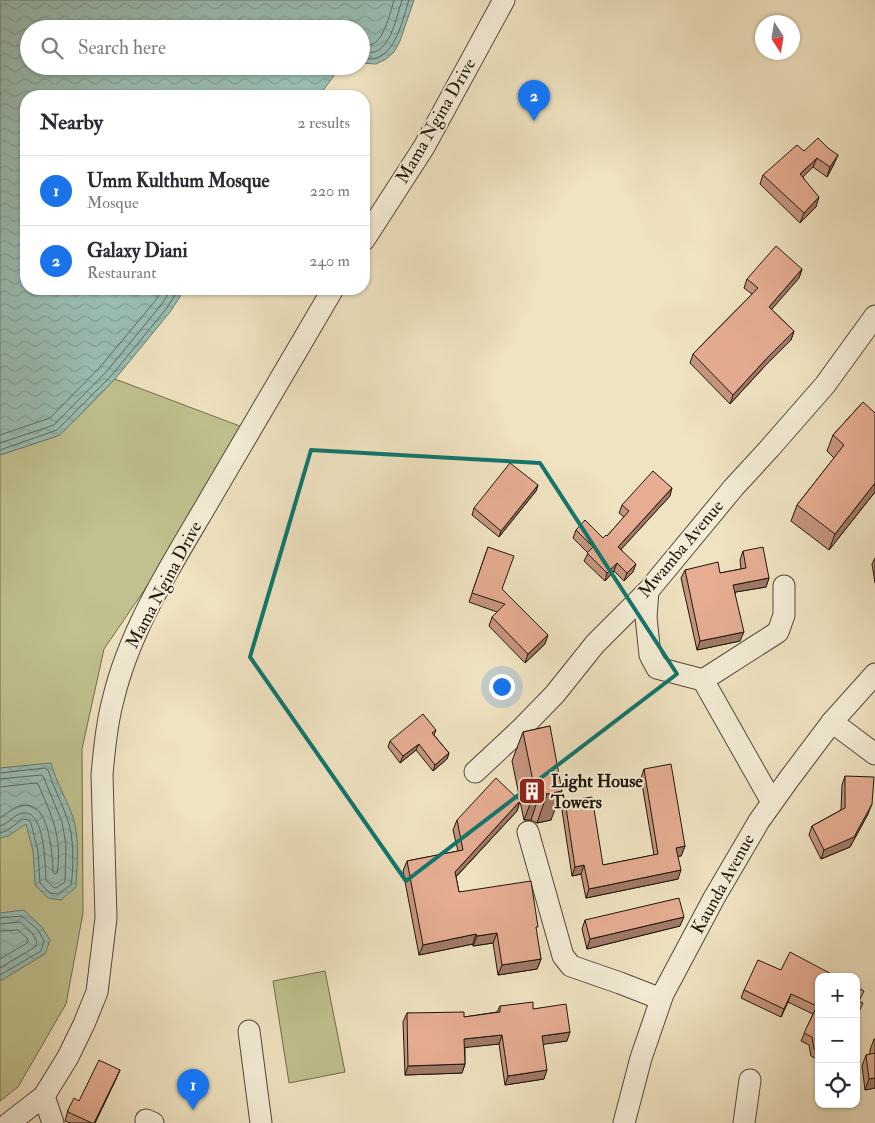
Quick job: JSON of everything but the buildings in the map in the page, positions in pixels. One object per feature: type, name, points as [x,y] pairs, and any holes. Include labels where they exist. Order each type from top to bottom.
[{"type":"street","name":"Mama Ngina Drive","points":[[370,231],[424,147],[504,0]]},
{"type":"street","name":"Mama Ngina Drive","points":[[9,1123],[44,1096],[68,1057],[97,992],[106,918],[102,775],[112,700],[127,655],[139,626],[166,576],[330,295]]},
{"type":"street","name":"Mwamba Avenue","points":[[475,772],[555,694],[595,644],[648,591],[734,487],[819,392],[875,316]]},
{"type":"street","points":[[703,680],[778,632],[784,615],[784,586]]},
{"type":"street","points":[[648,591],[646,616],[650,655],[657,668],[703,680],[772,802]]},
{"type":"street","name":"Kaunda Avenue","points":[[624,1123],[641,1058],[663,994],[714,898],[772,802],[832,722],[875,674]]},
{"type":"street","points":[[832,722],[875,754]]},
{"type":"street","points":[[528,832],[563,956],[571,966],[620,982],[661,1000]]},
{"type":"street","points":[[249,1031],[261,1123]]},
{"type":"street","points":[[744,1123],[750,1080]]},
{"type":"street","points":[[44,1096],[53,1123]]},
{"type":"highlighted area","points":[[311,450],[540,463],[677,674],[406,881],[250,657]]},
{"type":"green space","points":[[115,379],[253,431],[104,649],[82,749],[83,913],[66,1004],[18,1087],[0,1101],[0,455],[60,435]]},
{"type":"green space","points":[[325,971],[345,1072],[289,1083],[273,981]]},
{"type":"water","points":[[0,0],[414,0],[400,41],[394,52],[376,64],[370,64],[370,20],[20,20],[20,75],[334,75],[323,90],[20,90],[20,295],[181,295],[170,312],[115,379],[60,435],[0,455]]},
{"type":"water","points":[[51,763],[73,817],[77,843],[76,887],[61,900],[48,898],[35,885],[33,851],[26,824],[8,836],[0,838],[0,768]]},
{"type":"water","points":[[24,910],[42,927],[50,940],[45,954],[0,981],[0,913]]},
{"type":"place","name":"Galaxy Diani","points":[[534,121]]},
{"type":"place","name":"Light House Towers","points":[[532,791]]},
{"type":"place","name":"Umm Kulthum Mosque","points":[[193,1110]]}]
